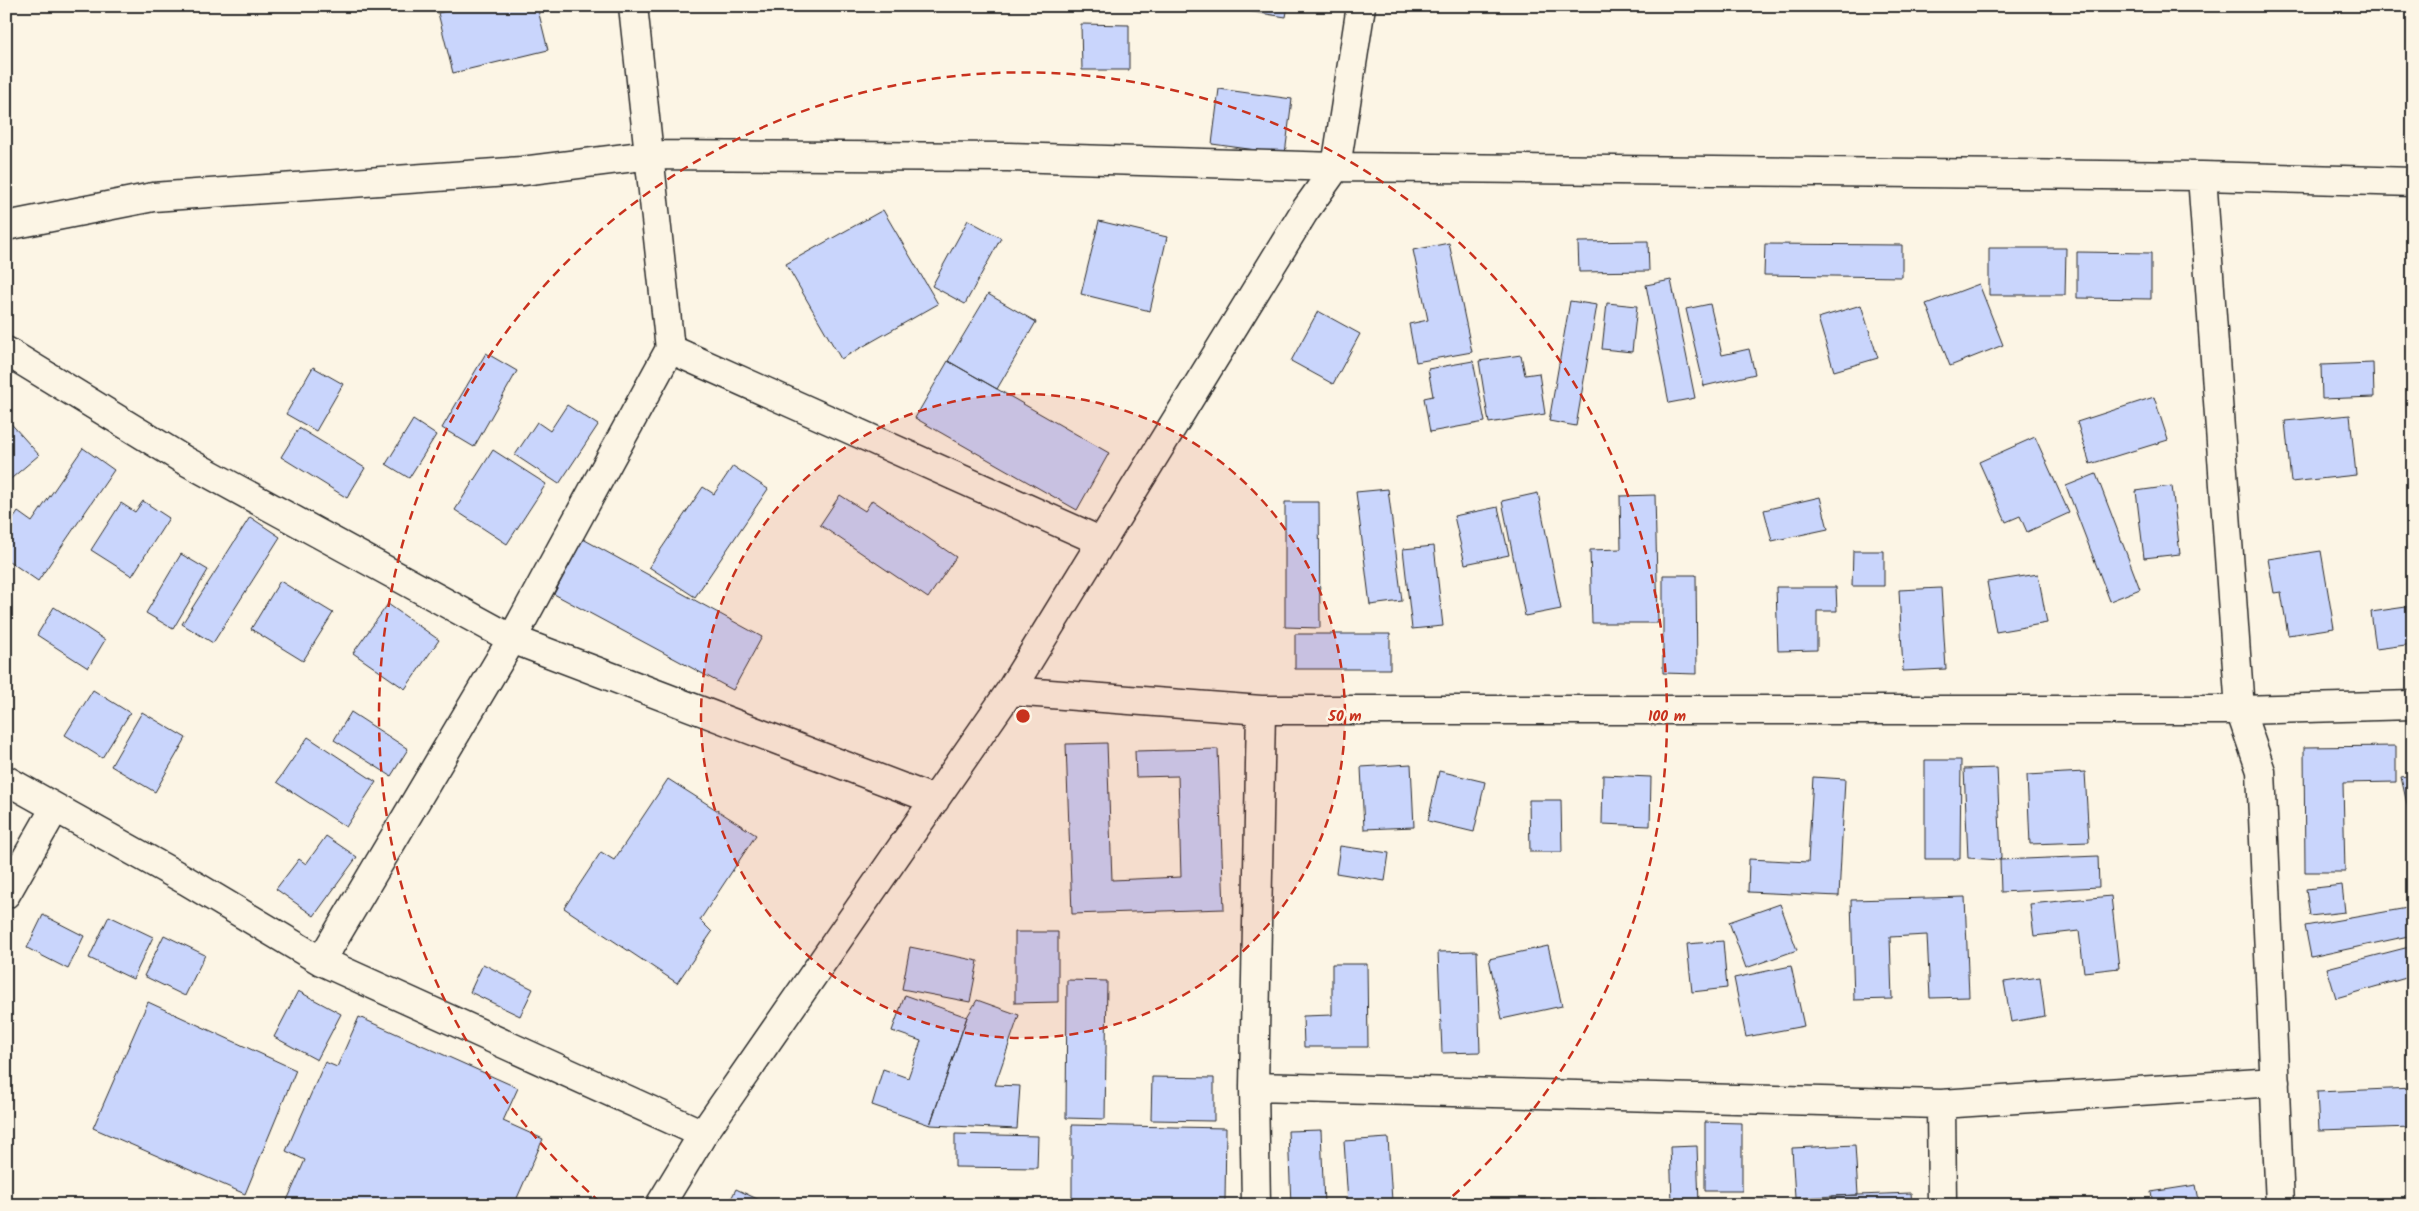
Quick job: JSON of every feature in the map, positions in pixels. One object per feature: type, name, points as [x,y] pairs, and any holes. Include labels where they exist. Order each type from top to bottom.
[{"type":"street","points":[[321,961],[512,639],[670,349],[633,6]]},
{"type":"street","points":[[660,1205],[703,1134],[1010,691],[1100,541],[1304,212],[1336,167],[1361,6]]},
{"type":"street","points":[[6,226],[153,197],[522,171],[650,155],[1008,157],[1336,167],[2202,176],[2413,182]]},
{"type":"street","points":[[2202,176],[2240,710],[2262,770],[2280,1205]]},
{"type":"street","points":[[670,349],[1100,541]]},
{"type":"street","points":[[6,352],[184,460],[512,639],[935,800]]},
{"type":"street","points":[[1010,691],[1261,710],[2240,710],[2413,705]]},
{"type":"street","points":[[1256,1205],[1254,1087],[1261,710]]},
{"type":"street","points":[[6,780],[188,881],[321,961],[703,1134]]},
{"type":"street","points":[[6,894],[55,808]]},
{"type":"street","points":[[1254,1087],[1941,1104],[2275,1082]]},
{"type":"street","points":[[1941,1104],[1942,1205]]},
{"type":"building","points":[[465,6],[537,6],[548,50],[453,73],[438,13]]},
{"type":"building","points":[[1213,6],[1288,6],[1286,17]]},
{"type":"building","points":[[1081,24],[1129,25],[1129,70],[1082,70]]},
{"type":"building","points":[[1219,89],[1292,99],[1285,154],[1212,144]]},
{"type":"building","points":[[883,210],[938,304],[841,359],[786,264]]},
{"type":"building","points":[[968,220],[1001,238],[965,304],[932,286]]},
{"type":"building","points":[[1099,221],[1167,237],[1150,311],[1081,294]]},
{"type":"building","points":[[1648,241],[1649,271],[1579,272],[1578,242]]},
{"type":"building","points":[[1449,243],[1472,352],[1416,362],[1409,324],[1428,320],[1413,250]]},
{"type":"building","points":[[1765,244],[1902,245],[1902,277],[1764,275]]},
{"type":"building","points":[[1989,248],[2066,248],[2065,295],[1989,295]]},
{"type":"building","points":[[2077,252],[2151,253],[2151,299],[2077,298]]},
{"type":"building","points":[[1671,280],[1695,398],[1669,403],[1646,285]]},
{"type":"building","points":[[1979,284],[2003,345],[1950,366],[1926,304]]},
{"type":"building","points":[[988,294],[1036,322],[997,389],[948,361]]},
{"type":"building","points":[[1570,301],[1597,305],[1576,426],[1549,421]]},
{"type":"building","points":[[1607,303],[1637,306],[1632,352],[1602,349]]},
{"type":"building","points":[[1710,304],[1722,355],[1749,349],[1755,374],[1704,386],[1686,309]]},
{"type":"building","points":[[1861,305],[1878,358],[1834,371],[1818,318]]},
{"type":"building","points":[[1318,311],[1360,334],[1333,384],[1291,361]]},
{"type":"building","points":[[486,353],[517,371],[474,447],[442,428]]},
{"type":"building","points":[[1521,355],[1525,375],[1539,373],[1545,414],[1489,423],[1479,361]]},
{"type":"building","points":[[948,361],[1109,453],[1077,510],[915,418]]},
{"type":"building","points":[[1473,361],[1485,422],[1430,432],[1424,398],[1433,396],[1428,369]]},
{"type":"building","points":[[2373,363],[2374,397],[2322,399],[2321,365]]},
{"type":"building","points":[[313,367],[343,384],[316,431],[286,414]]},
{"type":"building","points":[[2154,397],[2168,440],[2090,464],[2077,422]]},
{"type":"building","points":[[567,405],[598,425],[559,484],[515,455],[537,422],[550,431]]},
{"type":"building","points":[[2350,415],[2356,475],[2291,482],[2285,421]]},
{"type":"building","points":[[6,418],[39,455],[6,483]]},
{"type":"building","points":[[413,420],[436,435],[409,478],[386,464]]},
{"type":"building","points":[[299,428],[365,468],[347,498],[281,457]]},
{"type":"building","points":[[2035,437],[2069,513],[2027,532],[2020,516],[2006,522],[1979,462]]},
{"type":"building","points":[[83,448],[114,470],[38,581],[6,559],[6,530],[18,512],[32,522]]},
{"type":"building","points":[[493,450],[546,484],[507,544],[455,510]]},
{"type":"building","points":[[733,466],[768,489],[695,597],[649,567],[703,487],[714,494]]},
{"type":"building","points":[[2096,474],[2140,589],[2110,601],[2066,486]]},
{"type":"building","points":[[2172,486],[2180,554],[2144,558],[2136,491]]},
{"type":"building","points":[[1388,489],[1402,601],[1370,605],[1356,492]]},
{"type":"building","points":[[1538,493],[1561,609],[1525,616],[1502,501]]},
{"type":"building","points":[[840,495],[865,511],[872,500],[956,557],[928,598],[820,525]]},
{"type":"building","points":[[1655,495],[1658,623],[1592,623],[1590,550],[1621,549],[1620,496]]},
{"type":"building","points":[[1820,497],[1828,529],[1772,541],[1764,510]]},
{"type":"building","points":[[143,501],[169,518],[132,576],[91,550],[121,503],[135,512]]},
{"type":"building","points":[[1285,502],[1319,502],[1320,628],[1285,627]]},
{"type":"building","points":[[1498,507],[1509,555],[1465,564],[1454,516]]},
{"type":"building","points":[[250,517],[280,537],[213,643],[182,624]]},
{"type":"building","points":[[583,539],[762,637],[733,690],[554,594]]},
{"type":"building","points":[[1434,546],[1443,626],[1412,629],[1403,549]]},
{"type":"building","points":[[1853,551],[1884,551],[1884,586],[1852,586]]},
{"type":"building","points":[[2321,551],[2334,628],[2288,635],[2281,592],[2274,593],[2268,559]]},
{"type":"building","points":[[181,554],[208,570],[173,629],[146,613]]},
{"type":"building","points":[[2038,574],[2047,623],[1996,632],[1987,582]]},
{"type":"building","points":[[1663,575],[1696,575],[1697,674],[1663,673]]},
{"type":"building","points":[[280,581],[333,613],[303,661],[251,629]]},
{"type":"building","points":[[1776,587],[1836,587],[1837,611],[1817,611],[1817,650],[1778,651]]},
{"type":"building","points":[[1941,588],[1946,669],[1903,671],[1899,590]]},
{"type":"building","points":[[388,604],[439,640],[405,689],[353,653]]},
{"type":"building","points":[[2413,606],[2413,644],[2376,649],[2371,612]]},
{"type":"building","points":[[54,607],[105,640],[88,668],[37,635]]},
{"type":"building","points":[[1295,634],[1390,634],[1390,669],[1295,669]]},
{"type":"building","points":[[93,690],[130,713],[102,758],[65,735]]},
{"type":"building","points":[[142,712],[186,738],[155,792],[111,766]]},
{"type":"building","points":[[351,712],[408,749],[391,776],[334,740]]},
{"type":"building","points":[[308,737],[376,782],[346,827],[277,782]]},
{"type":"building","points":[[1107,743],[1112,880],[1181,877],[1178,776],[1136,777],[1135,751],[1218,749],[1224,909],[1072,914],[1066,744]]},
{"type":"building","points":[[2396,746],[2396,782],[2343,783],[2345,872],[2305,872],[2304,747]]},
{"type":"building","points":[[1925,760],[1961,760],[1960,859],[1925,859]]},
{"type":"building","points":[[1411,764],[1414,827],[1364,829],[1361,767]]},
{"type":"building","points":[[1997,768],[2001,857],[2000,860],[1968,858],[1964,769]]},
{"type":"building","points":[[1439,771],[1485,782],[1474,832],[1428,821]]},
{"type":"building","points":[[2085,772],[2089,842],[2030,844],[2027,775]]},
{"type":"building","points":[[1603,775],[1651,777],[1650,826],[1602,824]]},
{"type":"building","points":[[2413,775],[2413,831],[2401,777]]},
{"type":"building","points":[[1813,777],[1845,779],[1839,896],[1748,892],[1749,859],[1808,862]]},
{"type":"building","points":[[668,779],[756,835],[700,920],[712,932],[677,983],[564,908],[601,852],[614,860]]},
{"type":"building","points":[[1529,800],[1561,800],[1562,852],[1530,852]]},
{"type":"building","points":[[326,836],[357,857],[314,916],[276,889],[299,859],[306,864]]},
{"type":"building","points":[[1340,846],[1389,853],[1385,881],[1336,873]]},
{"type":"building","points":[[2098,856],[2099,887],[2001,892],[2000,860]]},
{"type":"building","points":[[2342,885],[2345,912],[2310,916],[2306,889]]},
{"type":"building","points":[[2111,896],[2119,968],[2084,972],[2079,931],[2034,936],[2030,904]]},
{"type":"building","points":[[1965,897],[1969,997],[1930,998],[1927,935],[1890,937],[1892,999],[1854,1000],[1851,900]]},
{"type":"building","points":[[1780,904],[1797,950],[1746,968],[1729,922]]},
{"type":"building","points":[[2413,907],[2413,935],[2311,957],[2305,926]]},
{"type":"building","points":[[43,915],[84,936],[68,969],[27,948]]},
{"type":"building","points":[[109,916],[153,937],[133,979],[89,958]]},
{"type":"building","points":[[1015,932],[1058,932],[1058,1002],[1015,1003]]},
{"type":"building","points":[[164,935],[205,955],[185,996],[144,976]]},
{"type":"building","points":[[1723,941],[1727,988],[1692,992],[1687,944]]},
{"type":"building","points":[[1548,946],[1562,1006],[1502,1019],[1489,959]]},
{"type":"building","points":[[2413,946],[2413,976],[2336,998],[2327,968]]},
{"type":"building","points":[[910,947],[978,961],[970,1002],[902,989]]},
{"type":"building","points":[[1477,951],[1480,1052],[1442,1053],[1438,952]]},
{"type":"building","points":[[483,964],[533,989],[520,1016],[470,992]]},
{"type":"building","points":[[1332,964],[1367,964],[1368,1047],[1304,1047],[1303,1016],[1332,1015]]},
{"type":"building","points":[[1791,966],[1804,1026],[1746,1037],[1734,978]]},
{"type":"building","points":[[2040,977],[2045,1016],[2011,1022],[2004,982]]},
{"type":"building","points":[[1067,980],[1107,981],[1105,1119],[1066,1118]]},
{"type":"building","points":[[298,991],[341,1014],[317,1060],[274,1037]]},
{"type":"building","points":[[905,995],[967,1017],[930,1125],[872,1105],[883,1069],[908,1078],[921,1041],[892,1031]]},
{"type":"building","points":[[977,1000],[1019,1015],[995,1085],[1020,1086],[1017,1129],[930,1125],[967,1017]]},
{"type":"building","points":[[148,1002],[296,1070],[245,1194],[93,1128]]},
{"type":"building","points":[[359,1017],[518,1088],[503,1121],[543,1139],[514,1205],[285,1205],[305,1160],[286,1151],[325,1062],[337,1067]]},
{"type":"building","points":[[1152,1077],[1214,1078],[1214,1121],[1151,1120]]},
{"type":"building","points":[[2413,1088],[2413,1127],[2319,1130],[2317,1092]]},
{"type":"building","points":[[1705,1122],[1742,1123],[1742,1191],[1705,1191]]},
{"type":"building","points":[[1072,1125],[1226,1128],[1225,1201],[1072,1199]]},
{"type":"building","points":[[1321,1130],[1324,1205],[1291,1205],[1288,1131]]},
{"type":"building","points":[[955,1134],[1038,1136],[1037,1168],[955,1167]]},
{"type":"building","points":[[1388,1138],[1392,1201],[1348,1203],[1344,1141]]},
{"type":"building","points":[[1855,1145],[1858,1195],[1795,1198],[1792,1148]]},
{"type":"building","points":[[1697,1146],[1699,1205],[1612,1205],[1612,1203],[1672,1201],[1670,1147]]},
{"type":"building","points":[[2196,1185],[2200,1205],[2153,1205],[2151,1192]]},
{"type":"building","points":[[736,1189],[770,1205],[728,1205]]},
{"type":"building","points":[[1911,1193],[1912,1205],[1833,1205],[1832,1196]]},
{"type":"building","points":[[1564,1198],[1596,1199],[1596,1205],[1564,1205]]},
{"type":"building","points":[[1511,1199],[1545,1199],[1545,1205],[1511,1205]]},
{"type":"building","points":[[1767,1200],[1767,1205],[1721,1205],[1721,1202]]}]
